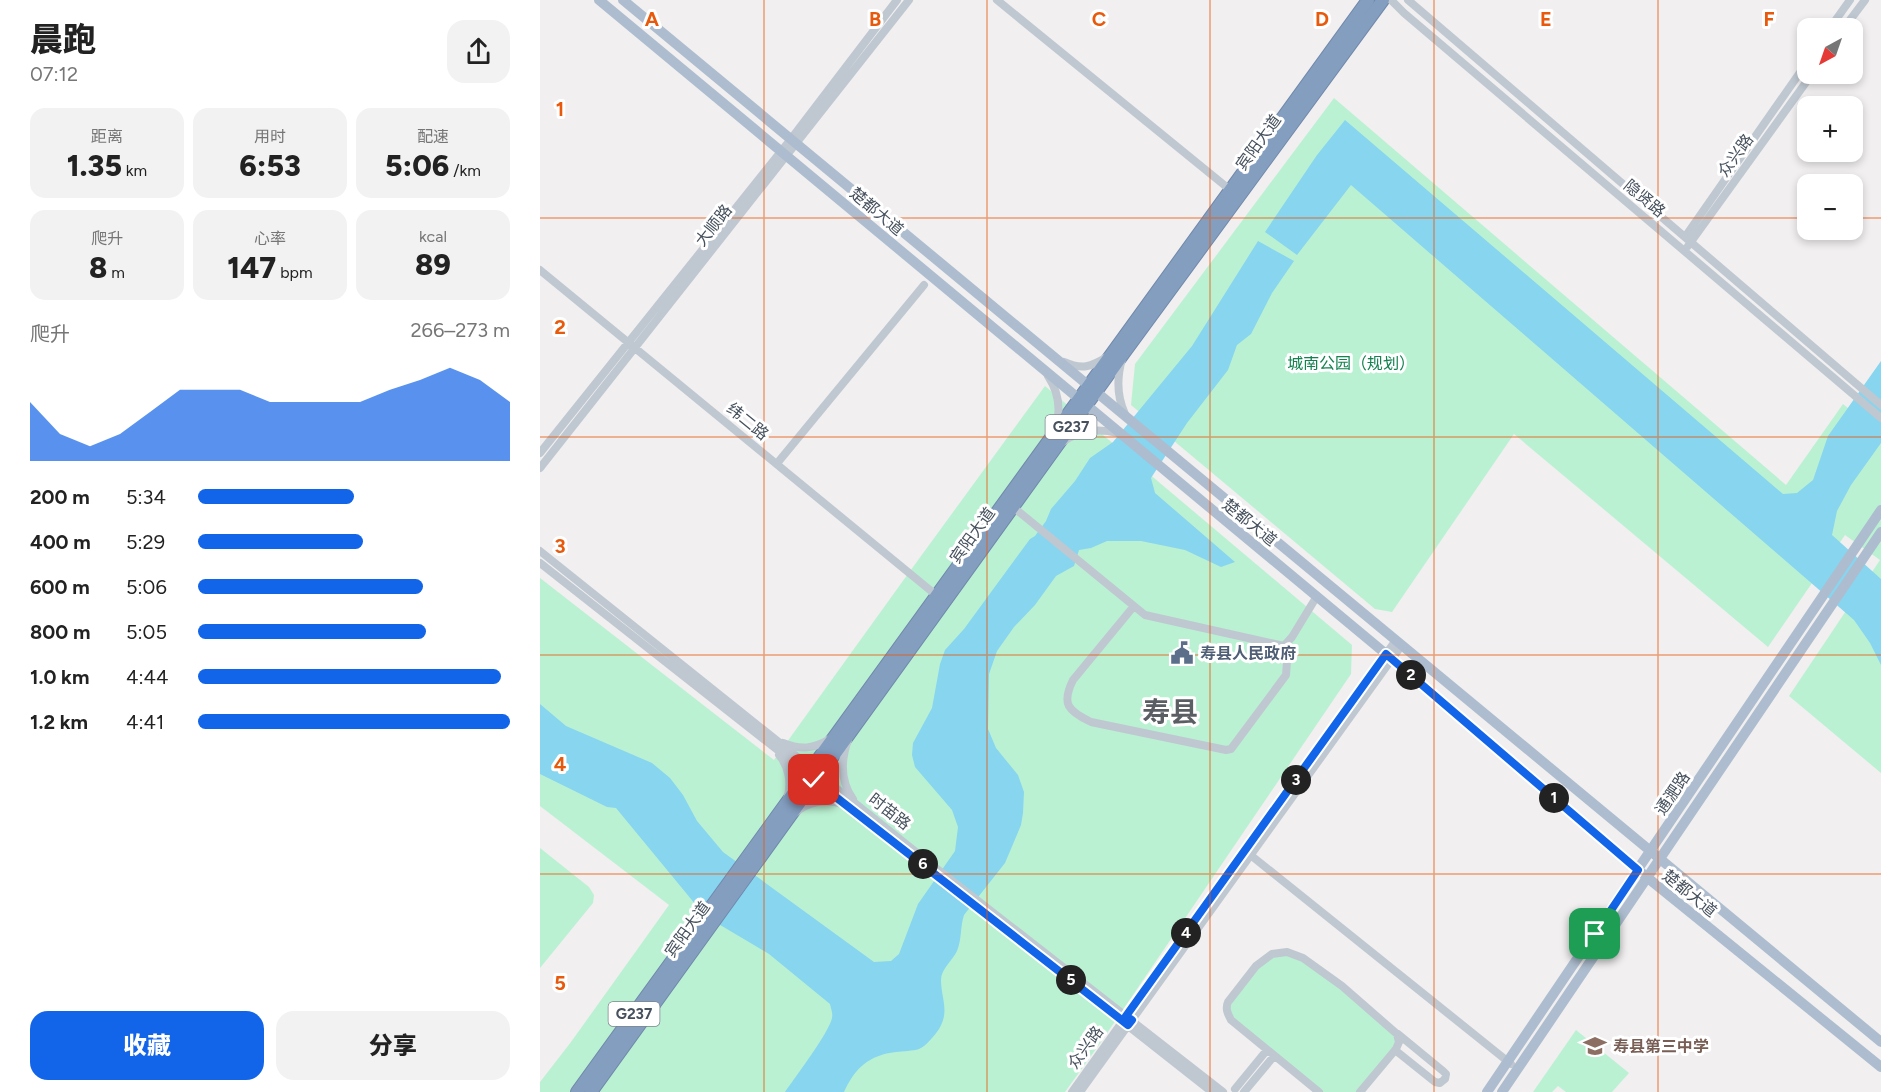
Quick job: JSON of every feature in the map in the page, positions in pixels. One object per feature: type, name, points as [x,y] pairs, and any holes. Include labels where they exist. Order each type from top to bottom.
[{"type":"highway","name":"宾阳大道","points":[[1235,194],[1368,0]]},
{"type":"highway","name":"宾阳大道","points":[[591,1092],[696,938],[813,774],[1013,507],[1083,403],[1235,194],[1383,0]]},
{"type":"highway","name":"宾阳大道","points":[[848,727],[936,595],[1054,444]]},
{"type":"highway","name":"宾阳大道","points":[[577,1092],[696,938]]},
{"type":"main road","name":"楚都大道","points":[[599,0],[1119,434],[1317,596],[1638,870],[1881,1067]]},
{"type":"main road","name":"楚都大道","points":[[623,0],[1881,1042]]},
{"type":"main road","points":[[630,26],[636,26],[641,21],[641,14]]},
{"type":"main road","points":[[647,40],[652,30],[657,28]]},
{"type":"main road","points":[[935,279],[940,279],[945,273],[945,267]]},
{"type":"main road","points":[[969,307],[973,296],[979,294]]},
{"type":"main road","name":"通淝路","points":[[1502,1092],[1513,1065],[1638,870],[1881,510]]},
{"type":"main road","name":"通淝路","points":[[1487,1092],[1513,1065],[1648,877],[1881,532]]},
{"type":"street","name":"大顺路","points":[[540,468],[897,0]]},
{"type":"street","name":"大顺路","points":[[540,453],[632,345],[909,0]]},
{"type":"street","points":[[998,0],[1235,194]]},
{"type":"street","name":"隐贤路","points":[[1391,0],[1683,253],[1881,418]]},
{"type":"street","name":"隐贤路","points":[[1408,0],[1881,405]]},
{"type":"street","points":[[1837,18],[1850,0]]},
{"type":"street","points":[[1852,18],[1865,0]]},
{"type":"street","name":"众兴路","points":[[1683,253],[1688,239],[1797,77]]},
{"type":"street","name":"众兴路","points":[[1688,239],[1804,84]]},
{"type":"street","name":"纬二路","points":[[540,270],[936,595]]},
{"type":"street","points":[[779,461],[924,285]]},
{"type":"street","points":[[1054,357],[1083,367],[1094,365],[1120,351],[1118,388],[1121,405],[1128,418]]},
{"type":"street","points":[[1045,371],[1052,382],[1059,407],[1054,444]]},
{"type":"street","points":[[1054,444],[1090,431],[1119,434]]},
{"type":"street","points":[[1013,507],[1145,615],[1284,646]]},
{"type":"street","name":"时苗路","points":[[540,551],[771,741]]},
{"type":"street","name":"时苗路","points":[[540,563],[985,910],[1223,1092]]},
{"type":"street","points":[[1284,646],[1317,596]]},
{"type":"street","points":[[1134,606],[1074,680],[1069,690],[1068,706],[1091,722],[1226,750],[1231,749],[1286,675],[1287,661],[1284,646]]},
{"type":"street","name":"众兴路","points":[[1248,853],[1386,654],[1399,643]]},
{"type":"street","name":"众兴路","points":[[1080,1092],[1399,643]]},
{"type":"street","points":[[771,741],[805,749],[825,742],[848,727]]},
{"type":"street","points":[[848,727],[843,772],[844,785],[853,806]]},
{"type":"street","points":[[771,741],[789,773],[789,795],[782,817]]},
{"type":"street","points":[[782,817],[822,801],[853,806]]},
{"type":"street","points":[[1248,853],[1513,1065]]},
{"type":"street","points":[[1319,1092],[1231,1020],[1226,1006],[1256,966],[1272,954],[1287,952],[1304,958],[1342,986],[1443,1071],[1446,1074],[1445,1079],[1440,1083],[1434,1082],[1395,1050]]},
{"type":"street","name":"众兴路","points":[[1072,1092],[1129,1020]]},
{"type":"street","name":"时苗路","points":[[1129,1020],[1212,1092]]},
{"type":"street","points":[[1360,1092],[1395,1050],[1399,1042],[1397,1034]]},
{"type":"street","points":[[1240,1090],[1270,1053]]},
{"type":"green space","name":"城南公园（规划）","points":[[1334,98],[1786,485],[1843,404],[1881,435],[1881,773],[1789,696],[1880,560],[1845,535],[1768,647],[1514,434],[1392,612],[1375,609],[1131,405],[1135,364]]},
{"type":"green space","points":[[1045,386],[1352,645],[1351,674],[1101,1042],[1065,1092],[540,1092],[540,1082],[669,905],[540,806],[540,578],[774,760]]},
{"type":"green space","points":[[540,848],[589,887],[594,895],[593,903],[540,968]]},
{"type":"green space","points":[[1288,954],[1304,961],[1390,1027],[1397,1042],[1358,1092],[1321,1092],[1233,1020],[1229,1004],[1258,968],[1272,956]]},
{"type":"green space","points":[[1576,1030],[1629,1073],[1612,1092],[1566,1092],[1558,1086],[1552,1092],[1533,1092]]},
{"type":"water","points":[[1345,120],[1783,494],[1797,493],[1813,480],[1828,436],[1881,361],[1881,443],[1851,485],[1837,511],[1832,535],[1881,579],[1881,665],[1870,643],[1854,620],[1351,185],[1297,255],[1265,232],[1317,155]]},
{"type":"water","points":[[1258,241],[1294,261],[1272,293],[1251,334],[1237,345],[1228,370],[1187,423],[1151,478],[1155,493],[1235,562],[1221,567],[1185,550],[1141,541],[1107,541],[1079,550],[1074,566],[1056,576],[997,651],[989,674],[988,729],[996,748],[1018,775],[1024,792],[1023,813],[1021,825],[1005,863],[964,915],[957,951],[941,976],[944,1016],[939,1029],[919,1049],[878,1056],[864,1064],[853,1076],[844,1092],[785,1092],[830,1025],[832,1013],[830,1004],[769,954],[705,916],[616,808],[607,807],[540,774],[540,704],[566,726],[652,763],[670,778],[683,795],[697,821],[723,852],[874,962],[891,961],[899,954],[918,904],[955,851],[958,827],[952,810],[915,767],[912,755],[913,743],[932,708],[940,664],[945,650],[964,629],[1030,539],[1035,536],[1046,521],[1051,509],[1075,481],[1090,458],[1113,442],[1192,346]]},
{"type":"place","name":"寿县人民政府","points":[[1182,653]]},
{"type":"place","name":"寿县第三中学","points":[[1595,1046]]},
{"type":"district","name":"寿县","points":[[1170,712]]},
{"type":"route","points":[[814,780],[1128,1025],[1132,1020],[1126,1016],[1386,654],[1638,870],[1595,934]]}]
